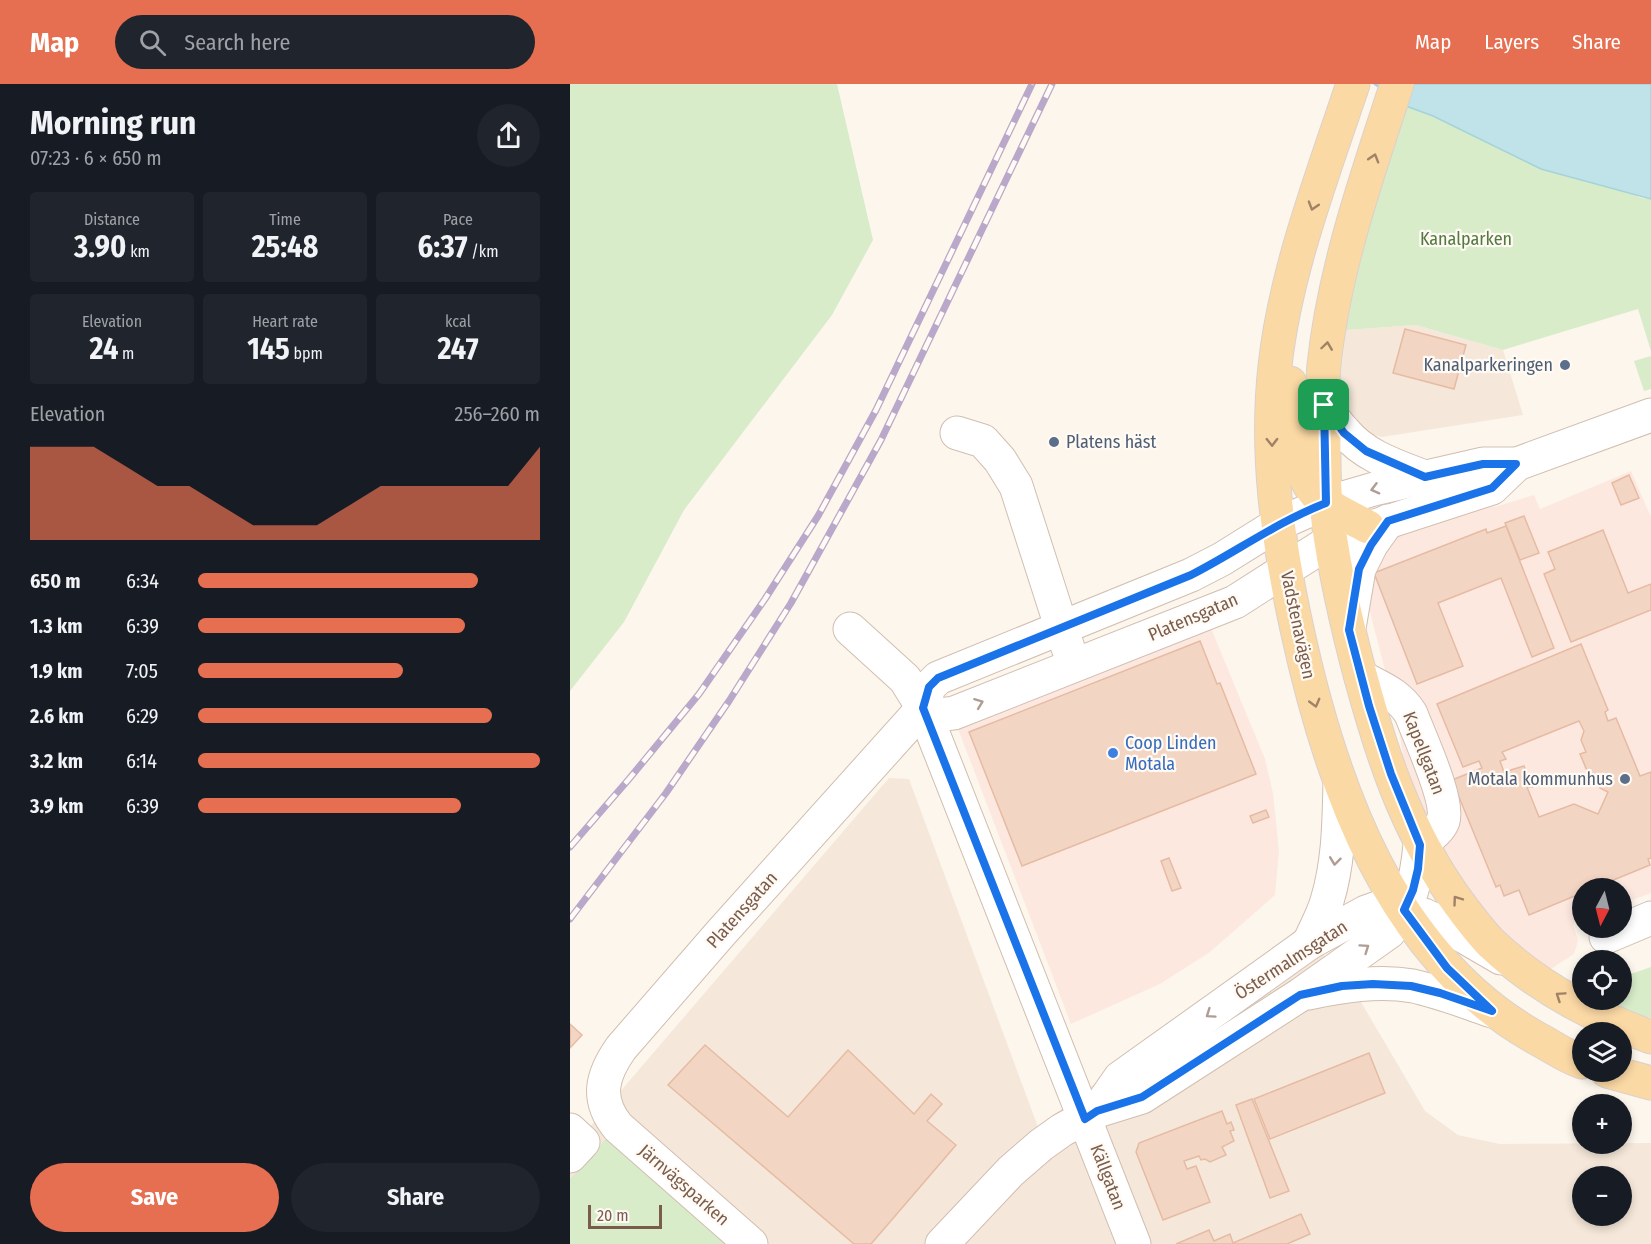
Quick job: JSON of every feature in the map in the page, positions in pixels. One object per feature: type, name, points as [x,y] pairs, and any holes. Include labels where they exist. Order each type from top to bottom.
[{"type":"main road","name":"Vadstenavägen","points":[[1352,87],[1308,220],[1287,297],[1275,365],[1271,428],[1273,481],[1278,524],[1301,646],[1316,706],[1356,825],[1375,865],[1404,910],[1447,968],[1492,1011],[1530,1035],[1572,1057]]},
{"type":"main road","points":[[1394,94],[1350,234],[1336,288],[1323,368],[1326,503],[1349,630],[1361,677],[1391,774],[1420,845],[1472,921],[1491,943],[1526,972],[1566,1000],[1614,1024],[1651,1037]]},
{"type":"main road","name":"Vadstenavägen","points":[[1283,321],[1298,452],[1304,477],[1314,492],[1326,503],[1378,524]]},
{"type":"main road","points":[[1632,1078],[1651,1083]]},
{"type":"street","points":[[1324,405],[1344,433],[1366,451],[1425,477]]},
{"type":"street","name":"Platensgatan","points":[[618,1127],[608,1115],[603,1101],[606,1076],[621,1048],[923,708],[929,687],[938,678],[1191,575],[1222,559],[1278,524],[1326,503],[1374,489],[1483,464],[1516,464],[1648,419]]},
{"type":"street","points":[[957,433],[983,441],[1000,460],[1016,486],[1075,666]]},
{"type":"street","name":"Platensgatan","points":[[923,708],[938,715],[954,713],[1235,602],[1332,540],[1492,488],[1516,464]]},
{"type":"street","points":[[1349,630],[1359,569],[1378,524]]},
{"type":"street","name":"Källgatan","points":[[850,629],[905,679],[923,708],[1091,1115],[1134,1244]]},
{"type":"street","points":[[1309,944],[1327,903],[1332,882],[1339,831],[1340,782]]},
{"type":"street","points":[[1420,845],[1413,890],[1404,910],[1439,922],[1526,972]]},
{"type":"street","name":"Östermalmsgatan","points":[[942,1244],[1026,1158],[1062,1130],[1091,1115],[1142,1097],[1300,995],[1389,932],[1398,922],[1404,910],[1380,907],[1366,912],[1309,944],[1120,1078],[1091,1115]]},
{"type":"street","points":[[1632,926],[1651,918]]},
{"type":"street","points":[[1300,995],[1342,986],[1373,984],[1411,986],[1440,993],[1492,1011]]},
{"type":"street","name":"Järnvägsparken","points":[[618,1127],[751,1244]]},
{"type":"street","points":[[570,1130],[583,1142],[570,1156]]},
{"type":"shaded area","points":[[1416,325],[1503,350],[1523,415],[1382,437],[1364,433],[1345,406],[1339,387],[1346,330]]},
{"type":"shaded area","points":[[1631,471],[1651,517],[1651,893],[1632,900],[1632,878],[1572,878],[1572,938],[1577,938],[1578,941],[1575,950],[1572,950],[1572,955],[1549,970],[1495,926],[1439,847],[1406,774],[1397,717],[1368,604],[1380,548],[1396,536],[1456,512],[1498,506],[1534,495],[1540,509]]},
{"type":"shaded area","points":[[1208,621],[1265,759],[1273,793],[1279,851],[1275,895],[1210,952],[1160,984],[1071,1024],[955,721]]},
{"type":"shaded area","points":[[889,778],[909,779],[1038,1127],[1301,926],[1361,1002],[1425,1111],[1458,1135],[1500,1144],[1572,1144],[1572,1154],[1632,1154],[1632,1143],[1651,1143],[1651,1244],[570,1244],[570,1150]]},
{"type":"green space","points":[[570,84],[837,84],[873,240],[832,315],[684,510],[624,622],[570,691]]},
{"type":"green space","name":"Kanalparken","points":[[1406,106],[1642,198],[1651,199],[1651,351],[1638,309],[1503,350],[1416,325],[1346,330],[1351,301],[1380,189]]},
{"type":"green space","points":[[1651,356],[1651,389],[1644,391],[1634,361]]},
{"type":"green space","points":[[1651,967],[1651,1018],[1627,1010],[1632,1010],[1632,974]]},
{"type":"green space","points":[[609,1135],[732,1244],[570,1244],[570,1179]]},
{"type":"water","points":[[1374,84],[1651,84],[1651,199],[1541,169],[1433,116],[1406,106]]},
{"type":"building","points":[[1405,329],[1466,345],[1454,389],[1393,373]]},
{"type":"building","points":[[1629,475],[1639,498],[1621,505],[1612,483]]},
{"type":"building","points":[[1524,516],[1539,553],[1520,560],[1505,523]]},
{"type":"building","points":[[1506,526],[1554,648],[1532,657],[1501,578],[1438,603],[1463,666],[1417,684],[1374,573],[1486,529],[1487,533]]},
{"type":"building","points":[[1603,530],[1628,593],[1651,584],[1651,610],[1571,642],[1544,574],[1555,569],[1548,552]]},
{"type":"building","name":"Coop Linden Motala","points":[[1200,641],[1217,684],[1220,683],[1256,774],[1022,866],[969,732]]},
{"type":"building","points":[[1581,644],[1608,710],[1605,712],[1608,721],[1616,718],[1640,776],[1651,772],[1651,858],[1648,859],[1650,865],[1618,878],[1572,878],[1572,897],[1529,915],[1519,890],[1504,896],[1500,885],[1496,887],[1452,780],[1482,768],[1479,761],[1463,767],[1437,704]],"holes":[[[1579,721],[1584,731],[1581,740],[1586,752],[1580,754],[1590,778],[1596,776],[1600,788],[1608,792],[1598,814],[1574,804],[1539,817],[1527,787],[1532,787],[1524,766],[1504,772],[1500,761],[1506,759],[1502,752]]]},
{"type":"building","points":[[1266,810],[1269,817],[1253,823],[1250,816]]},
{"type":"building","points":[[1169,858],[1181,888],[1172,891],[1161,861]]},
{"type":"building","points":[[570,1024],[582,1035],[570,1048]]},
{"type":"building","points":[[705,1045],[788,1117],[848,1050],[914,1114],[931,1094],[942,1104],[927,1121],[956,1145],[871,1244],[854,1244],[668,1085]]},
{"type":"building","points":[[1369,1053],[1385,1093],[1270,1139],[1254,1099]]},
{"type":"building","points":[[1252,1099],[1289,1191],[1270,1198],[1236,1105]]},
{"type":"building","points":[[1222,1111],[1227,1124],[1231,1122],[1234,1130],[1230,1131],[1234,1141],[1222,1147],[1226,1155],[1210,1162],[1205,1159],[1201,1160],[1199,1156],[1184,1161],[1187,1169],[1196,1166],[1210,1202],[1163,1220],[1136,1152],[1139,1143]]},
{"type":"building","points":[[1301,1214],[1310,1234],[1287,1244],[1176,1244],[1209,1230],[1214,1241],[1230,1234],[1233,1243]]},
{"type":"railway","points":[[570,847],[699,694],[765,599],[818,516],[876,410],[1032,84]]},
{"type":"railway","points":[[570,919],[666,793],[729,701],[791,603],[881,440],[1052,84]]},
{"type":"place","name":"Kanalparkeringen","points":[[1565,365]]},
{"type":"place","name":"Platens häst","points":[[1054,442]]},
{"type":"place","name":"Coop Linden Motala","points":[[1113,753]]},
{"type":"place","name":"Motala kommunhus","points":[[1625,779]]},
{"type":"route","points":[[1324,405],[1344,433],[1366,451],[1392,465],[1425,477],[1483,464],[1516,464],[1492,488],[1388,521],[1371,545],[1359,569],[1349,630],[1369,706],[1391,774],[1420,845],[1413,890],[1404,910],[1447,968],[1492,1011],[1440,993],[1411,986],[1373,984],[1342,986],[1300,995],[1142,1097],[1097,1111],[1085,1119],[923,708],[929,687],[938,678],[1191,575],[1222,559],[1278,524],[1326,503],[1324,405]]}]
